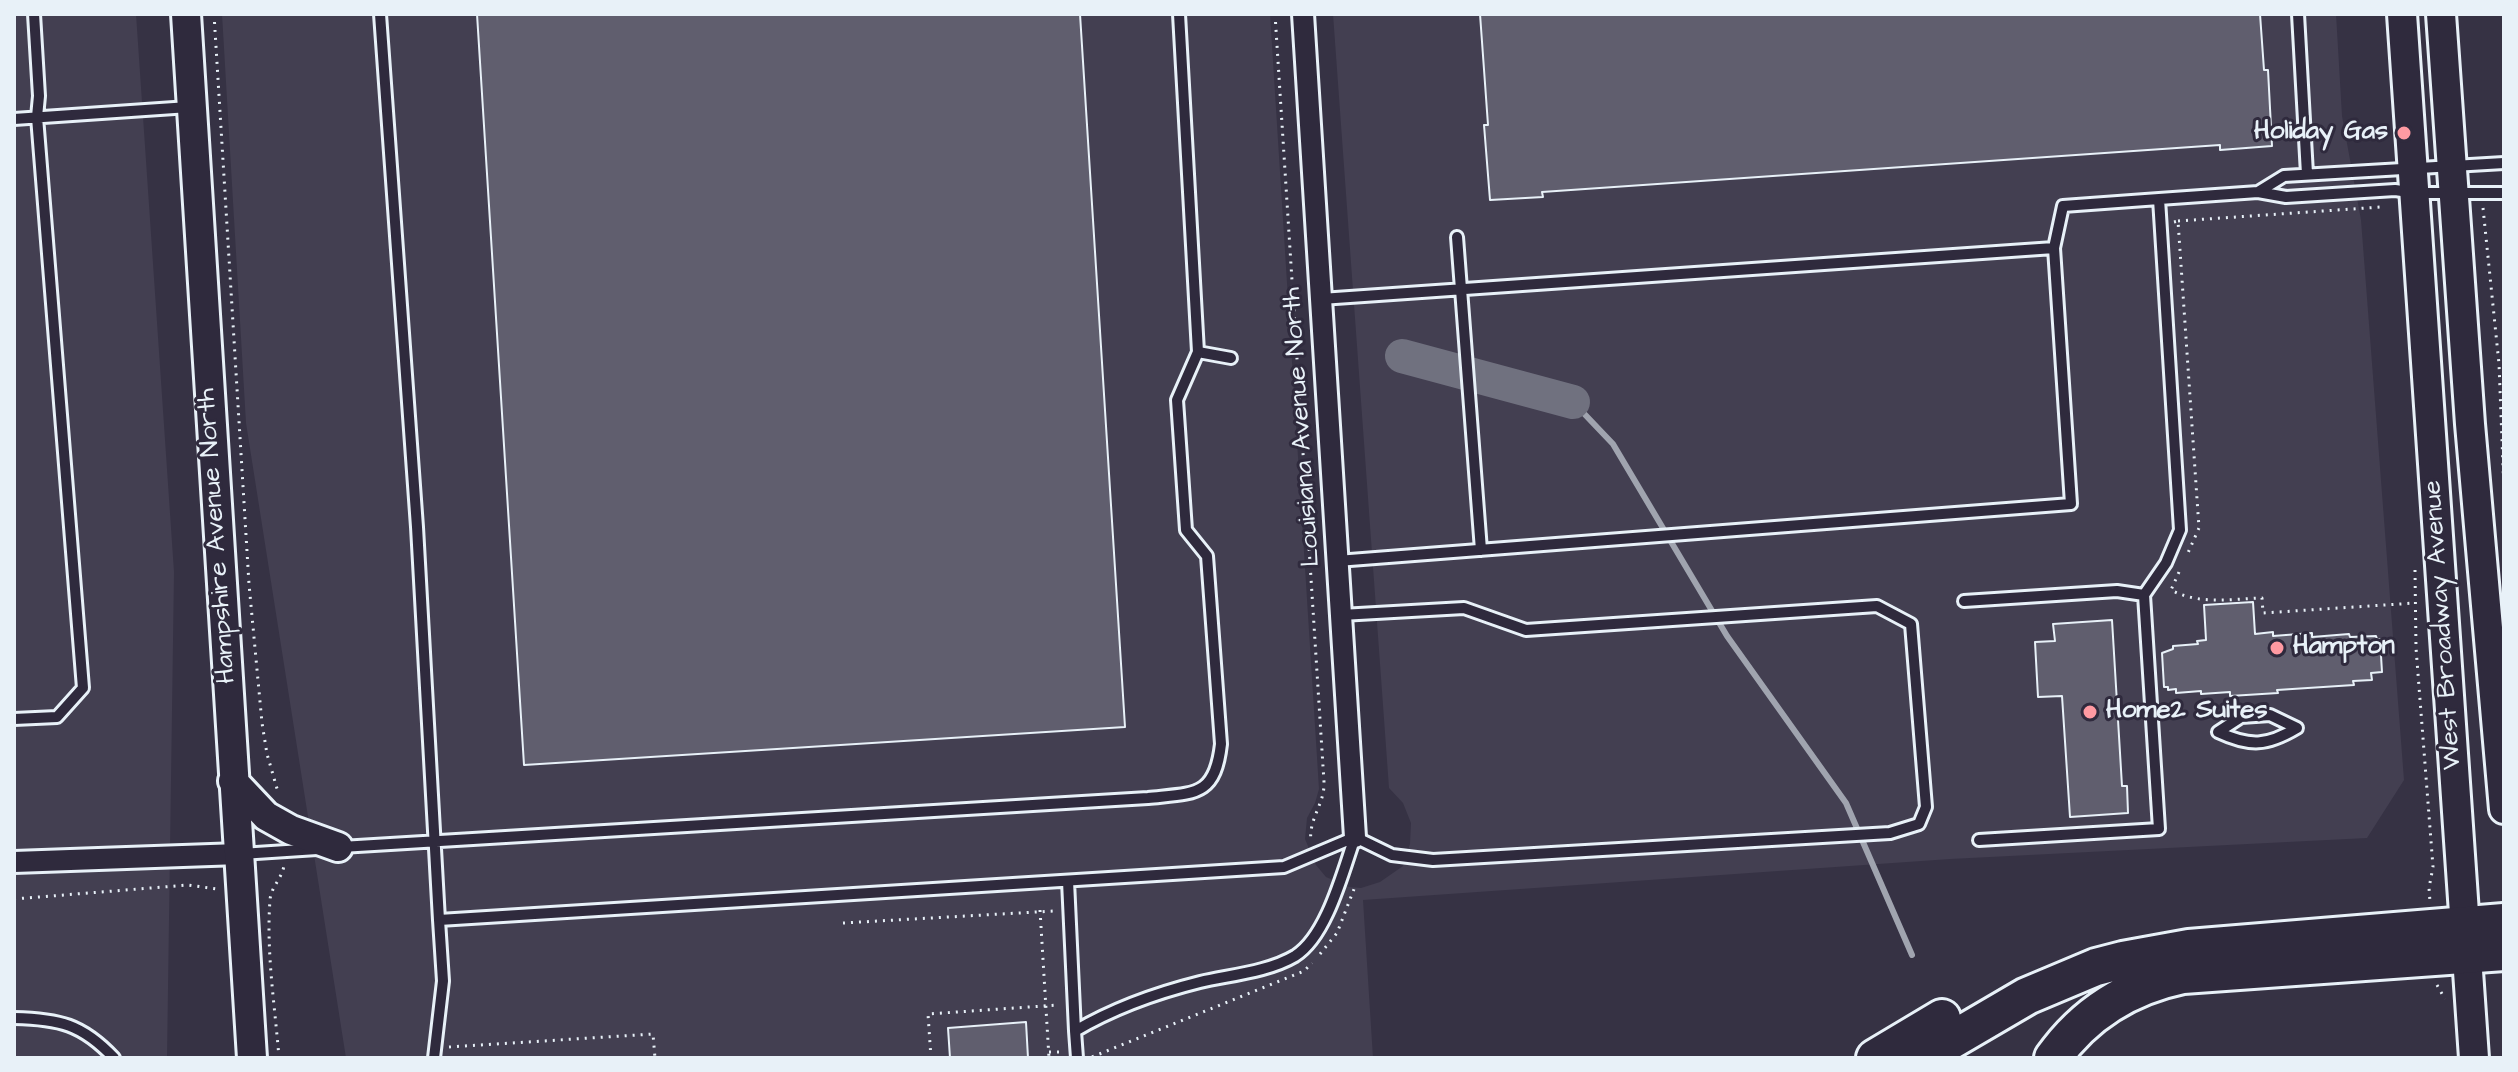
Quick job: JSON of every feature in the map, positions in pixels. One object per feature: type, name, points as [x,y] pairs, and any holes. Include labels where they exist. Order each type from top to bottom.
[{"type":"highway","points":[[2053,1058],[2075,1032],[2112,1001],[2157,981],[2183,975],[2466,939],[2504,922]]},
{"type":"highway","points":[[1875,1058],[2007,978],[2090,944],[2145,930],[2178,927],[2246,943]]},
{"type":"highway","points":[[1921,1058],[2015,1002],[2096,967],[2153,953],[2246,943],[2466,939],[2504,952]]},
{"type":"main road","name":"Hampshire Avenue North","points":[[186,14],[252,1058]]},
{"type":"main road","name":"West Broadway Avenue","points":[[2402,14],[2474,1058]]},
{"type":"main road","name":"West Broadway Avenue","points":[[2441,14],[2463,185],[2470,424],[2504,809]]},
{"type":"main road","points":[[233,781],[266,816],[291,830],[338,847]]},
{"type":"street","name":"Louisiana Avenue North","points":[[1303,14],[1355,837]]},
{"type":"street","points":[[14,862],[239,854]]},
{"type":"lane","points":[[14,719],[57,717],[83,688],[37,117],[39,96],[34,14]]},
{"type":"lane","points":[[380,14],[417,527],[443,981],[434,1053]]},
{"type":"lane","points":[[239,854],[1148,798],[1197,790],[1211,782],[1218,768],[1221,744],[1207,556],[1186,530],[1177,400],[1198,352],[1179,14]]},
{"type":"lane","points":[[2298,14],[2307,174]]},
{"type":"lane","points":[[14,119],[191,107]]},
{"type":"lane","points":[[1337,561],[2071,504],[2054,248],[2063,206],[2258,192],[2286,197],[2395,190],[2415,180],[2463,185],[2504,163]]},
{"type":"lane","points":[[2258,192],[2284,176],[2307,174],[2415,180],[2504,193]]},
{"type":"lane","points":[[1979,840],[2159,829],[2144,595],[2166,563],[2180,530],[2159,199]]},
{"type":"lane","points":[[1457,237],[1481,550]]},
{"type":"lane","points":[[1321,299],[2054,248]]},
{"type":"lane","points":[[1198,352],[1231,358]]},
{"type":"lane","points":[[1964,601],[2117,591],[2144,595]]},
{"type":"lane","points":[[439,920],[1284,867],[1355,837],[1392,855],[1433,860],[1890,833],[1919,824],[1926,807],[1911,624],[1877,606],[1526,630],[1464,608],[1341,615]]},
{"type":"lane","points":[[2270,715],[2297,728],[2276,741],[2241,743],[2218,732],[2241,717],[2270,715]]},
{"type":"lane","points":[[1075,1031],[1145,998],[1265,967],[1296,955],[1315,934],[1355,837]]},
{"type":"lane","points":[[1068,881],[1076,1057]]},
{"type":"lane","points":[[14,1018],[51,1019],[84,1030],[114,1058]]},
{"type":"path","points":[[214,14],[249,584],[262,723],[270,769],[280,797]]},
{"type":"path","points":[[1275,14],[1324,782],[1322,803],[1311,823],[1314,854]]},
{"type":"path","points":[[2463,185],[2499,364],[2504,491]]},
{"type":"path","points":[[2161,223],[2387,206]]},
{"type":"path","points":[[2178,221],[2199,528],[2184,561]]},
{"type":"path","points":[[2179,571],[2171,590],[2178,594],[2198,600],[2262,598],[2263,613],[2415,603]]},
{"type":"path","points":[[279,1058],[270,943],[270,898],[282,873]]},
{"type":"path","points":[[1049,1052],[1091,1057],[1304,971],[1332,941],[1352,899],[1357,883],[1340,879]]},
{"type":"path","points":[[14,899],[188,885],[211,890]]},
{"type":"path","points":[[843,923],[1054,909],[1055,927],[1071,930]]},
{"type":"path","points":[[1040,910],[1049,1058]]},
{"type":"path","points":[[931,1058],[928,1014],[1074,1004]]},
{"type":"path","points":[[434,1053],[653,1034],[655,1058]]},
{"type":"shaded area","points":[[14,14],[136,14],[174,572],[167,1058],[14,1058]]},
{"type":"shaded area","points":[[222,14],[1270,14],[1319,789],[1307,818],[1305,839],[1316,865],[1326,877],[1349,887],[1361,888],[1380,882],[1403,866],[1410,844],[1411,823],[1403,803],[1389,788],[1333,14],[2336,14],[2342,116],[2361,220],[2404,780],[2367,838],[1950,859],[1363,900],[1373,1058],[346,1058],[246,423]]},
{"type":"building","points":[[477,14],[1080,14],[1125,727],[524,765]]},
{"type":"building","points":[[1480,14],[2260,14],[2264,70],[2268,70],[2272,146],[2220,150],[2220,145],[1542,192],[1543,197],[1490,200]]},
{"type":"building","name":"Hampton","points":[[2253,602],[2255,634],[2376,636],[2380,639],[2382,672],[2371,673],[2372,680],[2353,681],[2354,685],[2277,690],[2278,693],[2230,696],[2230,692],[2176,693],[2176,689],[2164,687],[2162,653],[2173,649],[2173,646],[2198,644],[2197,641],[2206,640],[2204,605]]},
{"type":"building","name":"Home2 Suites","points":[[2112,620],[2122,786],[2127,786],[2128,813],[2070,817],[2062,696],[2038,697],[2035,642],[2055,641],[2053,624]]},
{"type":"building","points":[[1026,1022],[1028,1058],[950,1058],[948,1028]]},
{"type":"waterway","points":[[1402,356],[1573,402]]},
{"type":"waterway","points":[[1573,402],[1613,444],[1727,636],[1846,803],[1912,955]]},
{"type":"place","name":"Holiday Gas","points":[[2404,133]]},
{"type":"place","name":"Hampton","points":[[2277,648]]},
{"type":"place","name":"Home2 Suites","points":[[2090,712]]}]
